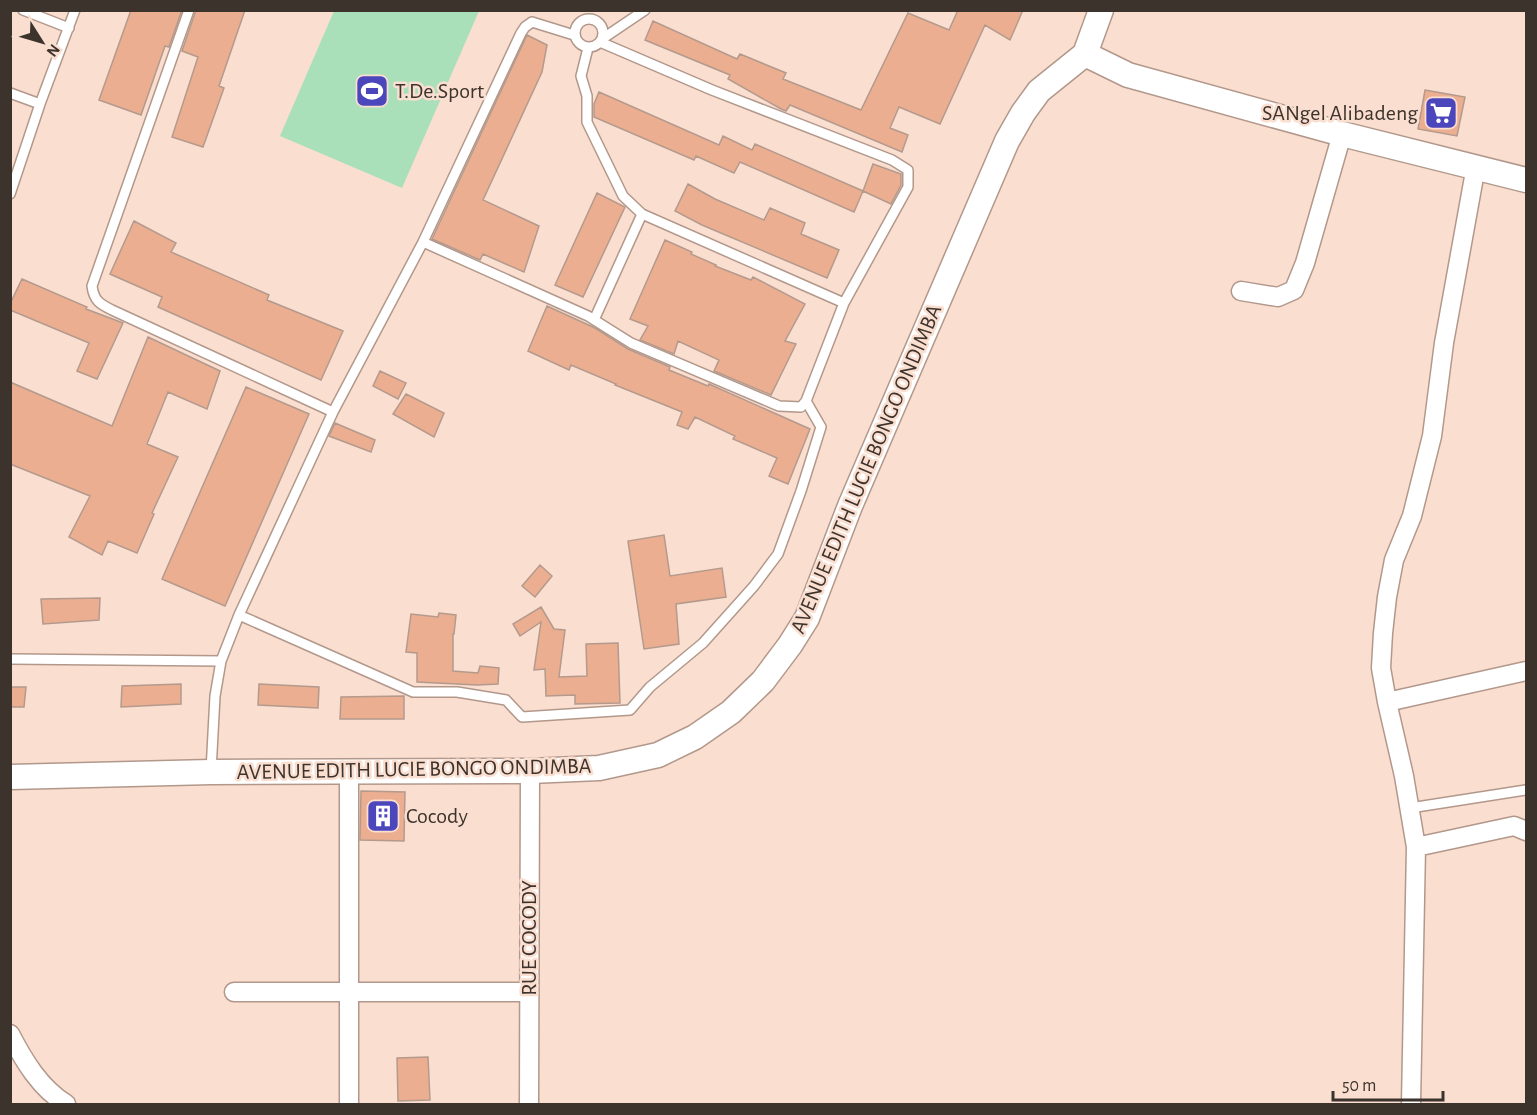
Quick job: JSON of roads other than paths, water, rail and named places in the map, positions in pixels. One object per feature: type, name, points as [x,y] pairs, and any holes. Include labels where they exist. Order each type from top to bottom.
[{"type":"main road","points":[[1101,10],[1085,54],[1128,75],[1342,134],[1527,180]]},
{"type":"main road","name":"AVENUE EDITH LUCIE BONGO ONDIMBA","points":[[10,777],[349,770],[530,771],[599,768],[658,755],[695,737],[731,712],[763,681],[807,618],[864,473],[1007,141],[1039,91],[1085,54]]},
{"type":"street","points":[[1241,291],[1278,297],[1294,290],[1305,263],[1342,134]]},
{"type":"street","points":[[1411,1104],[1416,847],[1381,668],[1387,597],[1394,560],[1412,516],[1432,436],[1444,343],[1476,166]]},
{"type":"street","points":[[1387,702],[1527,671]]},
{"type":"street","points":[[349,770],[349,1104]]},
{"type":"street","name":"RUE COCODY","points":[[529,1104],[530,771]]},
{"type":"street","points":[[1416,847],[1514,826],[1527,831]]},
{"type":"street","points":[[234,992],[529,992]]},
{"type":"street","points":[[10,1034],[22,1057],[40,1081],[57,1099],[66,1104]]},
{"type":"lane","points":[[23,10],[69,28]]},
{"type":"lane","points":[[10,194],[75,10]]},
{"type":"lane","points":[[189,10],[92,286],[93,297],[112,310],[333,412]]},
{"type":"lane","points":[[645,10],[588,48],[581,76],[586,96],[587,122],[623,196],[642,214],[844,303]]},
{"type":"lane","points":[[574,35],[576,25],[591,15],[601,26],[601,41]]},
{"type":"lane","points":[[211,772],[215,696],[221,661],[239,615],[333,412],[423,243],[525,27],[532,22],[574,35],[580,45],[588,48]]},
{"type":"lane","points":[[423,243],[594,320],[631,343],[779,406],[801,407],[806,401],[844,303],[908,187],[908,170],[892,160],[712,90],[601,41]]},
{"type":"lane","points":[[10,93],[40,104]]},
{"type":"lane","points":[[594,320],[642,214]]},
{"type":"lane","points":[[239,615],[413,692],[456,692],[506,700],[522,717],[630,710],[650,687],[704,643],[754,586],[778,554],[821,427],[806,401]]},
{"type":"lane","points":[[10,659],[221,661]]},
{"type":"lane","points":[[1410,808],[1527,790]]},
{"type":"place","name":"T.De.Sport","points":[[372,91]]},
{"type":"place","name":"SANgel Alibadeng","points":[[1441,113]]},
{"type":"place","name":"Cocody","points":[[383,816]]}]
